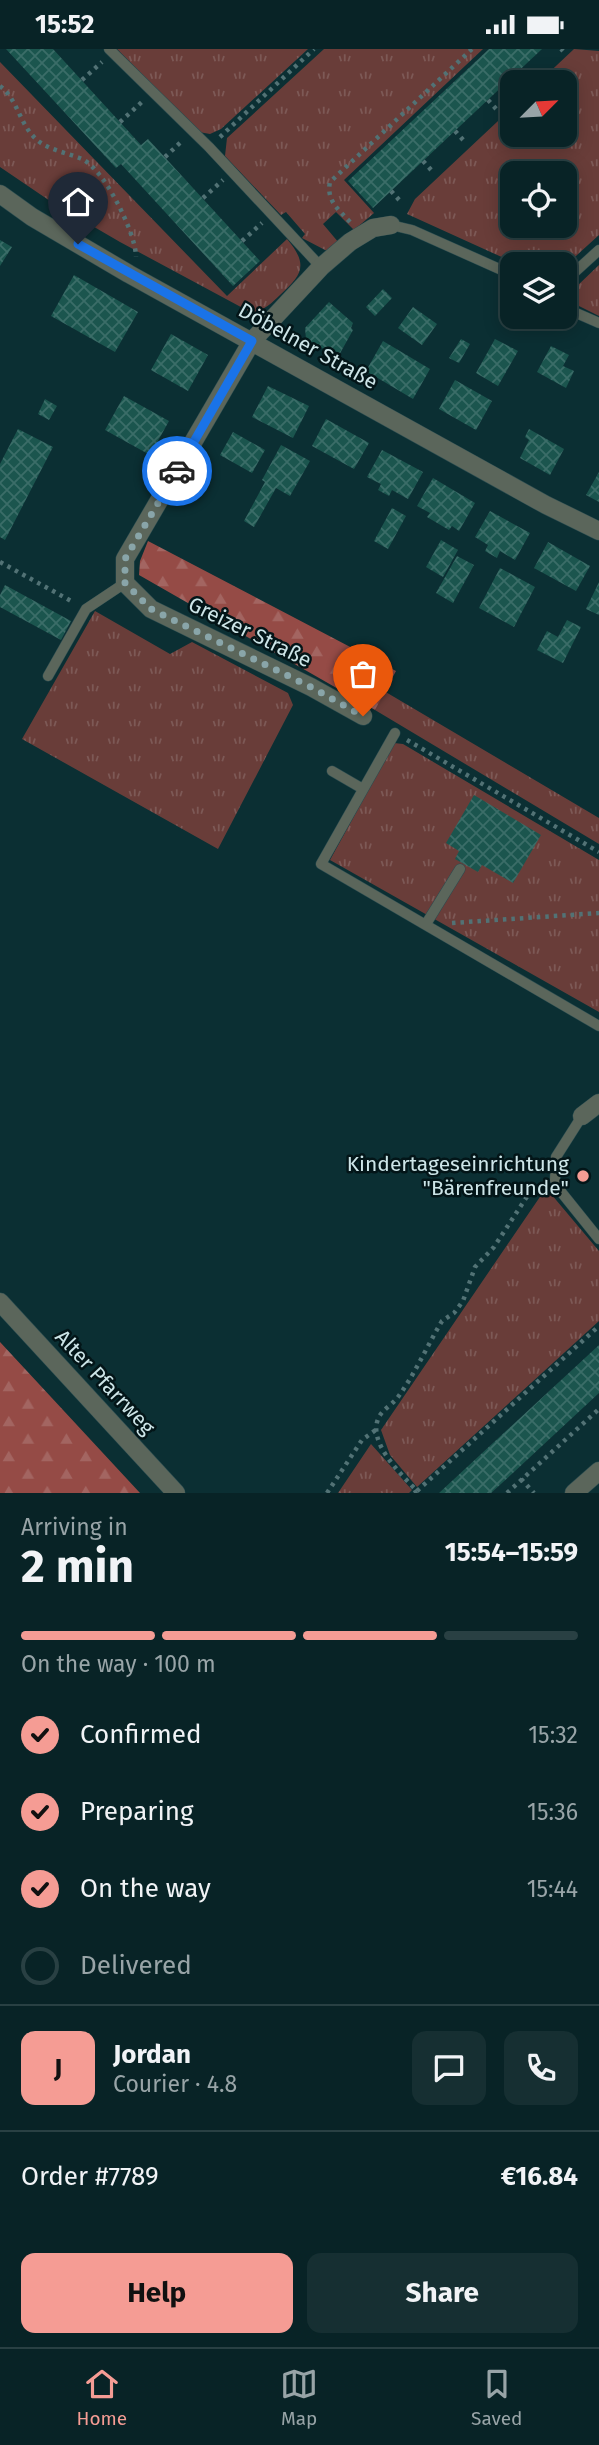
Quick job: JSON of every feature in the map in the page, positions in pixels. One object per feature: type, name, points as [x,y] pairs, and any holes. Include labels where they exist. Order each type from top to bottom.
[{"type":"street","name":"Döbelner Straße","points":[[0,194],[129,274],[546,505],[599,531]]},
{"type":"street","points":[[125,583],[125,559],[252,341],[321,267],[373,228],[391,225]]},
{"type":"street","name":"Greizer Straße","points":[[125,583],[151,609],[311,687],[363,716]]},
{"type":"street","points":[[582,1116],[599,1103]]},
{"type":"street","name":"Alter Pfarrweg","points":[[0,1302],[176,1493]]},
{"type":"street","points":[[574,1493],[599,1471]]},
{"type":"lane","points":[[111,50],[209,147],[321,267]]},
{"type":"lane","points":[[391,225],[412,230],[500,269]]},
{"type":"lane","points":[[577,270],[599,250]]},
{"type":"lane","points":[[577,313],[599,323]]},
{"type":"lane","points":[[48,676],[86,609],[125,583]]},
{"type":"lane","points":[[395,733],[321,864],[599,1026]]},
{"type":"lane","points":[[332,771],[363,789]]},
{"type":"lane","points":[[426,924],[460,869]]},
{"type":"lane","points":[[582,1116],[556,1157],[555,1180],[562,1193],[599,1239]]},
{"type":"path","points":[[209,147],[314,49]]},
{"type":"path","points":[[362,235],[331,201],[328,191],[330,182],[472,49]]},
{"type":"path","points":[[82,80],[111,50]]},
{"type":"path","points":[[0,86],[8,92],[33,137],[57,151],[85,160],[114,196],[132,230],[137,255],[129,274]]},
{"type":"path","points":[[120,122],[153,92]]},
{"type":"path","points":[[488,100],[498,111]]},
{"type":"path","points":[[165,157],[193,131]]},
{"type":"path","points":[[455,131],[465,142]]},
{"type":"path","points":[[423,160],[433,172]]},
{"type":"path","points":[[203,198],[232,172]]},
{"type":"path","points":[[391,191],[401,202]]},
{"type":"path","points":[[242,241],[271,214]]},
{"type":"path","points":[[0,562],[86,609]]},
{"type":"path","points":[[395,733],[599,852]]},
{"type":"path","points":[[426,924],[599,913]]},
{"type":"path","points":[[555,1180],[533,1190],[494,1247],[475,1267],[463,1301],[454,1313],[442,1321],[398,1398],[379,1417],[377,1429],[387,1459],[415,1492],[599,1326]]},
{"type":"path","points":[[507,1493],[599,1409]]},
{"type":"path","points":[[327,1493],[362,1440],[377,1429]]},
{"type":"path","points":[[522,1479],[534,1493]]},
{"type":"green space","points":[[117,49],[308,49],[221,129],[210,134],[199,132]]},
{"type":"green space","points":[[324,49],[483,49],[344,180],[374,213],[354,230],[336,212],[323,224],[339,243],[327,251],[302,238],[305,234],[286,212],[281,215],[225,156],[227,138]]},
{"type":"green space","points":[[574,49],[599,51],[599,235],[577,255],[577,252],[500,252],[500,256],[407,214],[415,199],[500,119],[500,147],[578,147],[578,70],[552,70]]},
{"type":"green space","points":[[0,62],[227,296],[287,239],[298,256],[298,275],[270,304],[252,313],[120,242],[53,203],[0,167]]},
{"type":"green space","points":[[599,265],[599,316],[579,306],[577,286]]},
{"type":"green space","points":[[148,541],[396,671],[375,710],[139,575],[140,561]]},
{"type":"green space","points":[[95,611],[170,654],[192,642],[288,693],[293,705],[218,849],[22,739]]},
{"type":"green space","points":[[384,691],[599,818],[599,844],[375,710]]},
{"type":"green space","points":[[394,743],[403,744],[599,860],[599,1012],[330,860]]},
{"type":"green space","points":[[546,1188],[599,1251],[599,1321],[417,1487],[390,1455],[381,1430]]},
{"type":"green space","points":[[0,1342],[140,1493],[0,1493]]},
{"type":"green space","points":[[371,1444],[412,1490],[409,1493],[338,1493]]},
{"type":"building","points":[[6,49],[53,49],[141,145],[148,139],[260,261],[233,286],[121,164],[116,168]]},
{"type":"building","points":[[489,49],[542,49],[520,70],[500,70],[500,89],[373,208],[348,181]]},
{"type":"building","points":[[0,240],[12,247],[0,266]]},
{"type":"building","points":[[74,275],[138,312],[115,352],[51,316]]},
{"type":"building","points":[[383,289],[392,298],[375,316],[366,307]]},
{"type":"building","points":[[329,302],[353,323],[353,330],[338,357],[306,339],[305,328]]},
{"type":"building","points":[[413,307],[437,324],[422,345],[398,328]]},
{"type":"building","points":[[171,334],[208,355],[188,391],[151,370]]},
{"type":"building","points":[[461,339],[470,344],[459,363],[449,358]]},
{"type":"building","points":[[495,339],[518,351],[498,386],[476,373]]},
{"type":"building","points":[[383,341],[430,369],[413,399],[366,371]]},
{"type":"building","points":[[551,346],[569,355],[563,366],[574,371],[566,388],[537,372]]},
{"type":"building","points":[[455,380],[492,401],[476,430],[439,409]]},
{"type":"building","points":[[268,386],[309,406],[293,438],[252,417]]},
{"type":"building","points":[[124,396],[169,421],[150,455],[105,430]]},
{"type":"building","points":[[45,399],[57,406],[49,420],[38,414]]},
{"type":"building","points":[[326,419],[369,443],[354,469],[312,446]]},
{"type":"building","points":[[18,429],[53,447],[5,540],[0,537],[0,464]]},
{"type":"building","points":[[529,429],[564,449],[550,475],[520,458],[529,440],[525,437]]},
{"type":"building","points":[[233,432],[265,450],[252,473],[220,455]]},
{"type":"building","points":[[281,445],[310,461],[290,496],[276,488],[254,527],[244,521]]},
{"type":"building","points":[[382,450],[423,472],[408,499],[392,490],[389,496],[378,490],[381,484],[367,477]]},
{"type":"building","points":[[599,472],[599,502],[586,495]]},
{"type":"building","points":[[433,478],[475,503],[459,531],[452,526],[449,530],[427,517],[430,513],[417,506]]},
{"type":"building","points":[[392,508],[406,516],[388,549],[374,541]]},
{"type":"building","points":[[490,511],[530,533],[515,560],[500,551],[497,558],[485,551],[488,545],[475,537]]},
{"type":"building","points":[[441,540],[458,550],[443,577],[426,567]]},
{"type":"building","points":[[548,542],[590,566],[576,591],[534,568]]},
{"type":"building","points":[[457,556],[474,565],[453,603],[436,593]]},
{"type":"building","points":[[500,568],[535,587],[514,627],[479,608]]},
{"type":"building","points":[[599,582],[599,615],[586,609]]},
{"type":"building","points":[[5,585],[71,621],[61,640],[0,607],[0,595]]},
{"type":"building","points":[[567,620],[581,627],[563,663],[537,650],[547,631],[558,637]]},
{"type":"building","points":[[474,795],[541,835],[513,883],[482,865],[478,872],[455,859],[459,851],[446,843]]},
{"type":"building","points":[[599,1345],[599,1393],[514,1472],[491,1493],[439,1493]]},
{"type":"way so far","points":[[177,471],[125,559],[125,583],[151,609],[311,687],[363,716]]},
{"type":"place","name":"Kindertageseinrichtung \"Bärenfreunde\"","points":[[583,1176]]},
{"type":"route","points":[[78,244],[252,341],[177,471]]}]
